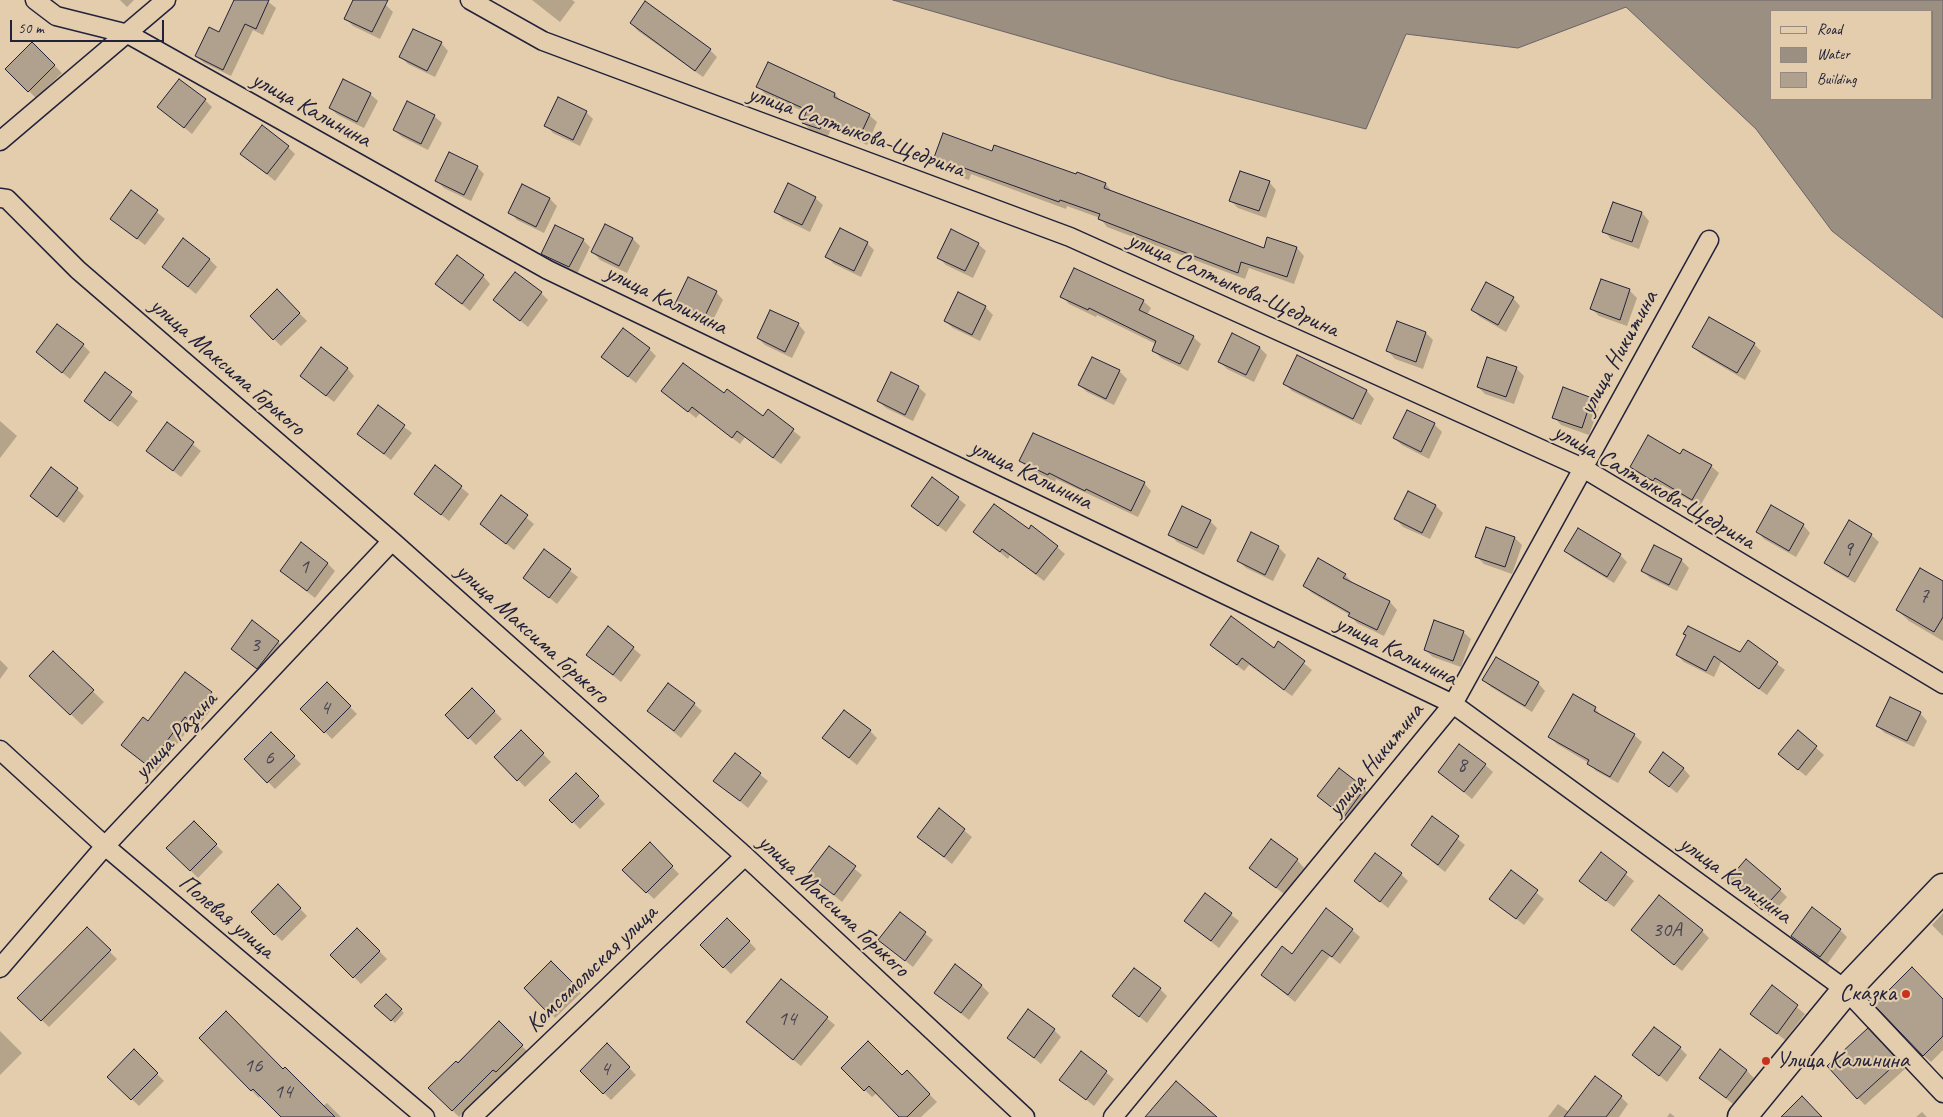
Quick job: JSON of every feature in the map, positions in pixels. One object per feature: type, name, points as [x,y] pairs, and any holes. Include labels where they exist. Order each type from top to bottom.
[{"type":"main road","points":[[1742,1117],[1846,990],[1943,888]]},
{"type":"street","name":"улица Калинина","points":[[35,0],[56,16],[128,34],[548,270],[1453,704],[1846,990],[1943,1093]]},
{"type":"street","points":[[0,141],[166,0]]},
{"type":"street","name":"улица Салтыкова-Щедрина","points":[[470,0],[543,41],[1070,237],[1583,468],[1943,684]]},
{"type":"street","name":"улица Максима Горького","points":[[0,198],[7,199],[78,270],[392,541],[745,856],[1025,1117]]},
{"type":"street","name":"улица Никитина","points":[[1113,1117],[1453,704],[1709,240]]},
{"type":"street","name":"улица Разина","points":[[0,968],[105,846],[392,541]]},
{"type":"street","name":"Полевая улица","points":[[0,750],[105,846],[425,1117]]},
{"type":"street","name":"Комсомольская улица","points":[[472,1117],[745,856]]},
{"type":"water","points":[[893,0],[1943,0],[1943,318],[1832,231],[1756,129],[1626,7],[1518,48],[1406,34],[1366,129],[1170,79]]},
{"type":"building","points":[[234,0],[269,0],[256,29],[245,24],[223,70],[195,56],[209,27],[219,32]]},
{"type":"building","points":[[353,0],[388,0],[372,32],[344,19]]},
{"type":"building","points":[[645,1],[711,49],[695,71],[630,23]]},
{"type":"building","points":[[413,29],[442,42],[427,71],[399,57]]},
{"type":"building","points":[[32,42],[55,65],[28,92],[5,69]]},
{"type":"building","points":[[768,62],[835,93],[834,97],[870,114],[859,138],[823,122],[820,129],[802,123],[807,110],[756,87]]},
{"type":"building","points":[[179,79],[206,99],[184,128],[157,107]]},
{"type":"building","points":[[343,79],[371,93],[357,122],[329,108]]},
{"type":"building","points":[[558,97],[587,111],[573,140],[544,126]]},
{"type":"building","points":[[407,101],[435,115],[421,144],[393,130]]},
{"type":"building","points":[[262,125],[289,146],[267,174],[240,154]]},
{"type":"building","points":[[943,133],[992,151],[994,145],[1076,174],[1077,172],[1106,183],[1104,188],[1264,248],[1267,237],[1297,247],[1287,277],[1241,262],[1238,273],[1098,219],[1100,214],[1060,200],[1059,202],[964,168],[962,174],[932,163]]},
{"type":"building","points":[[449,152],[478,166],[464,195],[435,181]]},
{"type":"building","points":[[1240,171],[1270,181],[1259,211],[1229,201]]},
{"type":"building","points":[[788,183],[816,197],[802,225],[774,212]]},
{"type":"building","points":[[522,184],[550,198],[536,227],[508,213]]},
{"type":"building","points":[[131,190],[158,210],[137,239],[110,219]]},
{"type":"building","points":[[1613,202],[1642,212],[1632,242],[1602,232]]},
{"type":"building","points":[[605,224],[633,238],[619,266],[591,252]]},
{"type":"building","points":[[555,225],[584,239],[569,267],[541,254]]},
{"type":"building","points":[[840,228],[868,242],[854,271],[825,257]]},
{"type":"building","points":[[951,229],[979,243],[965,271],[937,258]]},
{"type":"building","points":[[183,238],[210,259],[188,287],[162,267]]},
{"type":"building","points":[[457,255],[484,275],[462,304],[435,284]]},
{"type":"building","points":[[1074,268],[1144,300],[1139,310],[1194,336],[1180,364],[1152,351],[1156,341],[1089,308],[1088,310],[1060,297]]},
{"type":"building","points":[[515,272],[542,292],[520,321],[493,300]]},
{"type":"building","points":[[688,277],[717,291],[703,320],[674,306]]},
{"type":"building","points":[[1601,279],[1630,289],[1620,320],[1590,309]]},
{"type":"building","points":[[1486,282],[1514,297],[1498,325],[1471,310]]},
{"type":"building","points":[[277,289],[300,313],[273,340],[250,316]]},
{"type":"building","points":[[958,292],[986,306],[972,335],[944,321]]},
{"type":"building","points":[[770,310],[799,323],[785,352],[757,338]]},
{"type":"building","points":[[1709,317],[1755,343],[1737,373],[1692,347]]},
{"type":"building","points":[[1397,321],[1426,332],[1416,362],[1386,351]]},
{"type":"building","points":[[57,324],[84,344],[62,373],[36,352]]},
{"type":"building","points":[[623,328],[650,348],[628,377],[601,357]]},
{"type":"building","points":[[1232,333],[1260,347],[1246,375],[1218,362]]},
{"type":"building","points":[[321,347],[348,368],[326,396],[300,376]]},
{"type":"building","points":[[1297,355],[1367,390],[1353,419],[1283,384]]},
{"type":"building","points":[[1092,357],[1120,370],[1106,399],[1078,385]]},
{"type":"building","points":[[1487,357],[1517,367],[1506,397],[1477,387]]},
{"type":"building","points":[[683,363],[724,393],[727,389],[763,416],[768,409],[794,429],[773,458],[737,431],[732,438],[692,407],[688,412],[661,391]]},
{"type":"building","points":[[105,372],[132,392],[110,421],[84,401]]},
{"type":"building","points":[[891,372],[919,386],[905,415],[877,401]]},
{"type":"building","points":[[1563,387],[1592,398],[1582,428],[1552,418]]},
{"type":"building","points":[[378,405],[405,425],[384,454],[357,434]]},
{"type":"building","points":[[1407,410],[1435,423],[1421,452],[1393,438]]},
{"type":"building","points":[[167,422],[194,442],[173,471],[146,451]]},
{"type":"building","points":[[1033,433],[1145,482],[1131,511],[1086,489],[1085,491],[1019,461]]},
{"type":"building","points":[[1648,435],[1680,454],[1683,449],[1712,465],[1692,500],[1655,478],[1653,481],[1630,467]]},
{"type":"building","points":[[435,465],[462,486],[441,515],[414,494]]},
{"type":"building","points":[[51,467],[78,488],[57,517],[30,496]]},
{"type":"building","points":[[932,477],[959,497],[938,526],[911,506]]},
{"type":"building","points":[[1408,491],[1436,505],[1422,533],[1394,519]]},
{"type":"building","points":[[501,495],[528,515],[506,544],[480,524]]},
{"type":"building","points":[[994,504],[1029,529],[1031,525],[1058,546],[1036,574],[1002,549],[1000,552],[973,532]]},
{"type":"building","points":[[1771,505],[1804,524],[1789,551],[1756,532]]},
{"type":"building","points":[[1182,506],[1211,520],[1197,548],[1168,535]]},
{"type":"building","points":[[1849,520],[1872,534],[1848,577],[1824,563]]},
{"type":"building","points":[[1486,527],[1515,537],[1505,567],[1475,557]]},
{"type":"building","points":[[1578,528],[1621,554],[1607,577],[1564,551]]},
{"type":"building","points":[[1251,532],[1279,546],[1265,575],[1237,561]]},
{"type":"building","points":[[301,542],[328,563],[307,591],[280,571]]},
{"type":"building","points":[[1654,545],[1682,559],[1669,585],[1641,571]]},
{"type":"building","points":[[544,549],[571,569],[549,598],[523,578]]},
{"type":"building","points":[[1318,558],[1346,574],[1343,578],[1390,601],[1377,630],[1348,616],[1350,613],[1303,586]]},
{"type":"building","points":[[1920,568],[1943,581],[1943,617],[1934,632],[1896,610]]},
{"type":"building","points":[[1231,616],[1274,648],[1278,641],[1305,661],[1284,690],[1242,658],[1237,665],[1210,645]]},
{"type":"building","points":[[252,620],[279,641],[257,669],[231,649]]},
{"type":"building","points":[[1434,620],[1464,631],[1453,661],[1424,650]]},
{"type":"building","points":[[608,626],[634,647],[613,675],[586,655]]},
{"type":"building","points":[[1688,626],[1740,652],[1748,640],[1778,662],[1759,689],[1714,656],[1706,671],[1676,655],[1686,635],[1683,634]]},
{"type":"building","points":[[53,651],[94,690],[70,715],[29,676]]},
{"type":"building","points":[[1496,657],[1539,682],[1525,706],[1482,680]]},
{"type":"building","points":[[185,672],[212,692],[190,721],[185,717],[148,766],[121,745],[143,717],[148,721]]},
{"type":"building","points":[[327,682],[351,706],[324,733],[300,709]]},
{"type":"building","points":[[668,683],[695,703],[674,731],[647,711]]},
{"type":"building","points":[[472,688],[495,711],[468,739],[445,715]]},
{"type":"building","points":[[1573,694],[1596,707],[1594,711],[1635,734],[1610,777],[1587,764],[1589,760],[1548,737]]},
{"type":"building","points":[[1890,697],[1921,712],[1907,741],[1876,726]]},
{"type":"building","points":[[844,710],[871,730],[849,758],[822,738]]},
{"type":"building","points":[[521,730],[544,753],[517,781],[494,757]]},
{"type":"building","points":[[1798,730],[1817,746],[1798,770],[1778,754]]},
{"type":"building","points":[[271,732],[295,756],[267,783],[244,759]]},
{"type":"building","points":[[1459,744],[1486,764],[1464,792],[1438,772]]},
{"type":"building","points":[[1663,752],[1684,768],[1669,787],[1649,772]]},
{"type":"building","points":[[735,753],[761,773],[740,801],[713,781]]},
{"type":"building","points":[[1339,768],[1365,788],[1344,817],[1317,796]]},
{"type":"building","points":[[576,773],[599,796],[572,823],[549,800]]},
{"type":"building","points":[[939,808],[965,829],[944,857],[917,837]]},
{"type":"building","points":[[1432,816],[1459,836],[1438,865],[1411,845]]},
{"type":"building","points":[[194,821],[217,844],[190,871],[166,848]]},
{"type":"building","points":[[1271,839],[1298,859],[1276,888],[1249,868]]},
{"type":"building","points":[[650,842],[673,866],[646,893],[622,870]]},
{"type":"building","points":[[829,846],[856,866],[834,895],[807,875]]},
{"type":"building","points":[[1601,852],[1627,872],[1606,901],[1579,881]]},
{"type":"building","points":[[1375,853],[1402,873],[1380,902],[1354,881]]},
{"type":"building","points":[[1746,859],[1781,889],[1762,910],[1728,880]]},
{"type":"building","points":[[1511,870],[1538,890],[1516,919],[1489,899]]},
{"type":"building","points":[[278,884],[301,908],[274,935],[251,912]]},
{"type":"building","points":[[1205,893],[1232,913],[1211,941],[1184,921]]},
{"type":"building","points":[[1659,895],[1703,930],[1674,965],[1631,930]]},
{"type":"building","points":[[1812,907],[1841,929],[1820,957],[1791,936]]},
{"type":"building","points":[[1326,908],[1353,929],[1332,957],[1322,950],[1288,995],[1261,975],[1282,946],[1292,954]]},
{"type":"building","points":[[900,912],[926,932],[905,961],[878,940]]},
{"type":"building","points":[[727,918],[750,941],[723,968],[700,945]]},
{"type":"building","points":[[87,927],[111,950],[41,1021],[17,998]]},
{"type":"building","points":[[357,928],[380,951],[353,978],[330,955]]},
{"type":"building","points":[[551,961],[575,985],[547,1012],[524,988]]},
{"type":"building","points":[[955,964],[982,985],[961,1013],[934,993]]},
{"type":"building","points":[[1912,967],[1943,999],[1943,1036],[1923,1056],[1874,1005]]},
{"type":"building","points":[[1134,968],[1161,988],[1139,1017],[1112,996]]},
{"type":"building","points":[[781,979],[828,1017],[793,1060],[746,1022]]},
{"type":"building","points":[[1772,985],[1798,1005],[1777,1034],[1750,1014]]},
{"type":"building","points":[[386,994],[402,1009],[391,1021],[374,1006]]},
{"type":"building","points":[[1028,1009],[1055,1029],[1034,1058],[1007,1038]]},
{"type":"building","points":[[226,1011],[283,1069],[285,1067],[335,1117],[281,1117],[253,1089],[251,1091],[199,1038]]},
{"type":"building","points":[[499,1021],[523,1045],[496,1072],[493,1070],[452,1111],[428,1088],[456,1061],[458,1063]]},
{"type":"building","points":[[1654,1027],[1681,1047],[1659,1076],[1632,1055]]},
{"type":"building","points":[[1868,1028],[1899,1061],[1857,1099],[1827,1066]]},
{"type":"building","points":[[868,1041],[902,1075],[907,1070],[930,1094],[907,1117],[899,1117],[869,1086],[864,1091],[841,1068]]},
{"type":"building","points":[[607,1043],[630,1067],[603,1094],[580,1071]]},
{"type":"building","points":[[134,1049],[158,1073],[131,1100],[107,1077]]},
{"type":"building","points":[[1720,1049],[1747,1070],[1726,1098],[1699,1078]]},
{"type":"building","points":[[1081,1051],[1107,1071],[1086,1100],[1059,1080]]},
{"type":"building","points":[[1595,1076],[1622,1096],[1606,1117],[1564,1117]]},
{"type":"building","points":[[1176,1081],[1217,1117],[1145,1117]]},
{"type":"building","points":[[1802,1096],[1822,1117],[1781,1117]]},
{"type":"place","name":"Сказка","points":[[1906,994]]},
{"type":"place","name":"Улица Калинина","points":[[1766,1061]]}]
